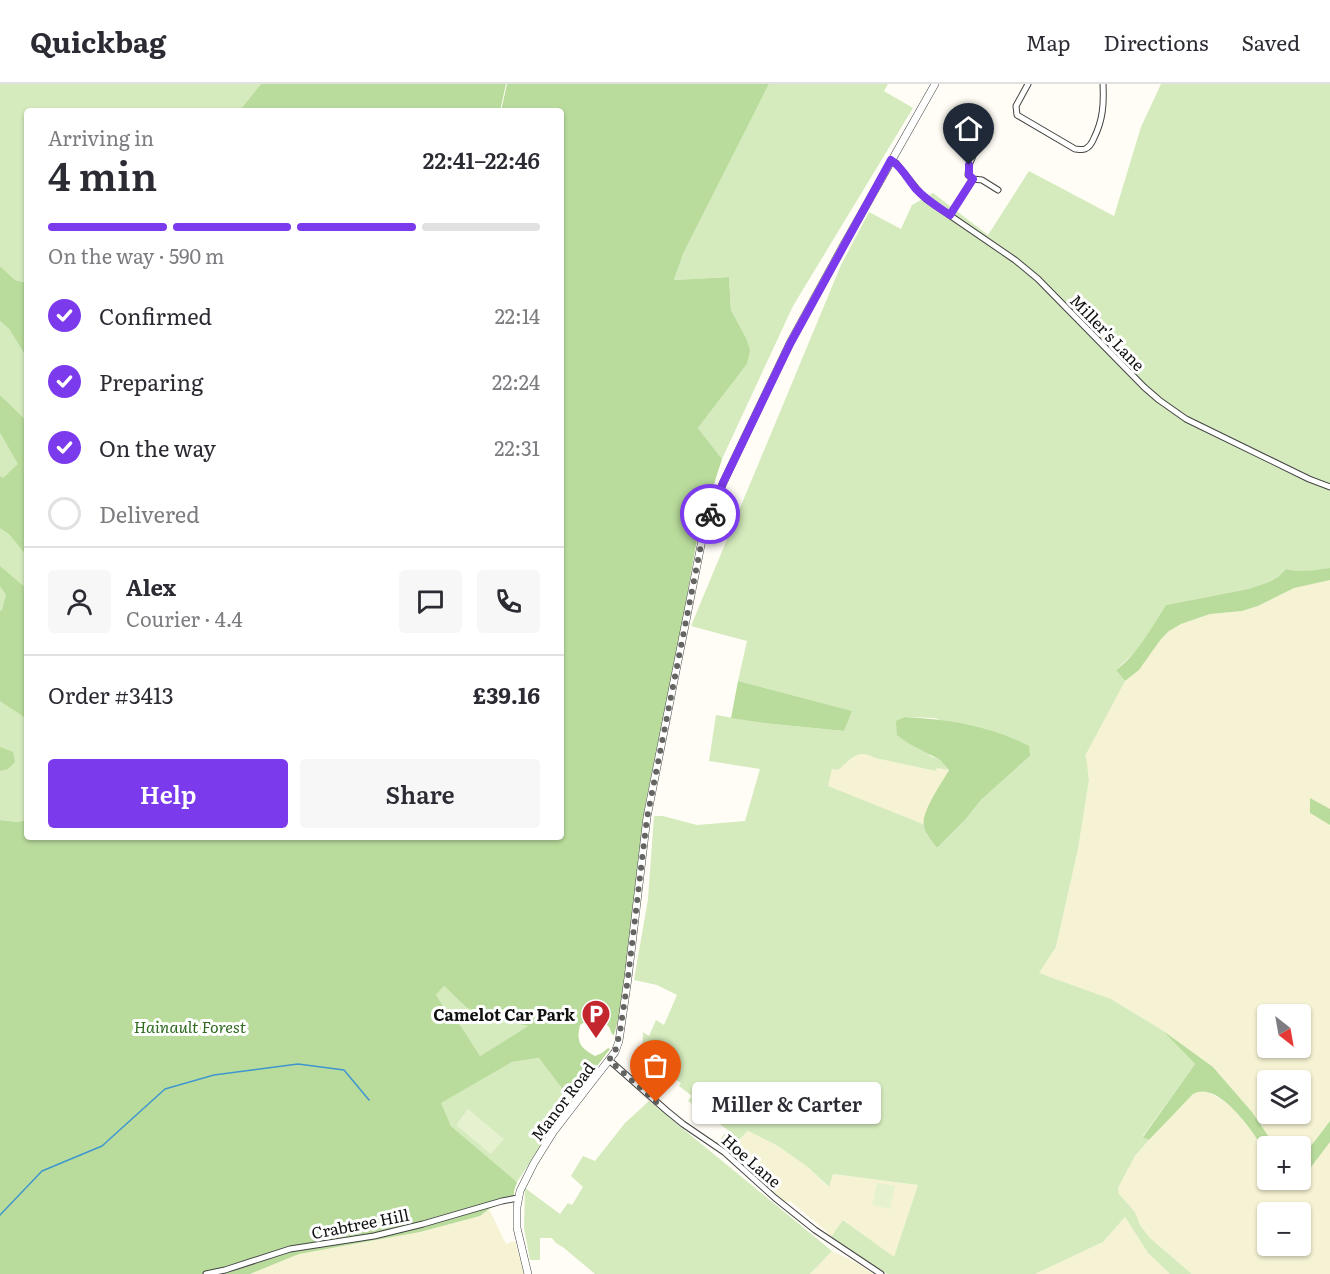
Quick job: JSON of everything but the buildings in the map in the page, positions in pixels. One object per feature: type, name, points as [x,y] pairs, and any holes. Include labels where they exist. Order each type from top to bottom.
[{"type":"street","points":[[1027,84],[1016,106],[1017,115],[1075,149],[1081,149],[1091,145],[1098,129],[1103,114],[1103,84]]},
{"type":"street","name":"Manor Road","points":[[528,1274],[517,1228],[518,1198],[526,1177],[554,1131],[615,1052],[620,1032],[647,818],[703,535],[723,483],[775,373],[934,85]]},
{"type":"street","points":[[976,149],[968,170],[969,175],[998,190]]},
{"type":"street","name":"Miller's Lane","points":[[891,160],[926,199],[1015,260],[1038,279],[1144,387],[1166,405],[1186,419],[1330,487]]},
{"type":"street","points":[[950,215],[973,179]]},
{"type":"street","name":"Hoe Lane","points":[[609,1060],[667,1111],[724,1152],[815,1230],[881,1274]]},
{"type":"street","name":"Crabtree Hill","points":[[206,1274],[290,1249],[374,1236],[518,1198]]},
{"type":"shaded area","points":[[1330,580],[1330,1121],[1311,1146],[1311,1136],[1268,1136],[1260,1124],[1311,1124],[1311,1070],[1257,1070],[1257,1119],[1213,1067],[1162,1030],[1111,999],[1038,973],[1056,947],[1078,849],[1089,780],[1085,756],[1123,683],[1139,670],[1161,639],[1181,624],[1210,614],[1242,611],[1258,606],[1294,588]]},
{"type":"shaded area","points":[[861,753],[936,771],[937,767],[949,770],[928,807],[923,824],[827,786],[832,769],[838,770]]},
{"type":"shaded area","points":[[1199,1090],[1207,1091],[1231,1106],[1257,1139],[1257,1190],[1311,1190],[1311,1167],[1330,1142],[1330,1274],[1192,1274],[1150,1238],[1140,1225],[1135,1212],[1119,1194],[1118,1188],[1135,1156],[1170,1117]]},
{"type":"shaded area","points":[[748,1131],[778,1146],[809,1168],[828,1187],[833,1174],[918,1185],[894,1258],[844,1220],[831,1237],[790,1201],[784,1202],[741,1155],[727,1151]]},
{"type":"shaded area","points":[[489,1209],[506,1244],[515,1241],[524,1274],[250,1274],[299,1254],[420,1232],[480,1216]]},
{"type":"shaded area","points":[[1125,1217],[1148,1253],[1170,1274],[1035,1274],[1103,1242]]},
{"type":"shaded area","points":[[832,1251],[857,1263],[873,1274],[810,1274]]},
{"type":"green space","points":[[0,84],[261,84],[241,108],[24,108],[24,282],[15,280],[0,266]]},
{"type":"green space","points":[[261,84],[506,84],[501,108],[241,108]]},
{"type":"green space","name":"Hainault Forest","points":[[507,84],[769,84],[683,254],[674,280],[729,277],[731,310],[750,350],[747,364],[698,428],[722,459],[698,534],[645,806],[621,1010],[614,1035],[600,1018],[590,1019],[580,1025],[579,1031],[580,1044],[595,1056],[610,1049],[571,1100],[539,1058],[512,1062],[441,1103],[451,1126],[517,1182],[514,1202],[505,1202],[480,1216],[420,1232],[299,1254],[250,1274],[0,1274],[0,820],[24,821],[24,840],[564,840],[564,108],[502,108]],"holes":[[[444,986],[467,1008],[497,1019],[528,1026],[480,1056],[461,1026],[449,1015],[436,995]]]},
{"type":"green space","points":[[769,84],[888,84],[884,91],[913,108],[793,306],[722,459],[698,428],[747,364],[746,338],[731,310],[729,277],[674,280],[683,254]]},
{"type":"green space","points":[[1161,84],[1330,84],[1330,568],[1308,571],[1286,569],[1269,582],[1248,589],[1166,605],[1140,647],[1116,670],[1125,681],[1085,756],[1089,780],[1078,849],[1056,947],[1039,973],[1111,999],[1162,1030],[1195,1064],[1143,1136],[1149,1140],[1135,1156],[1118,1188],[1119,1194],[1135,1212],[1140,1225],[1150,1238],[1192,1274],[1170,1274],[1148,1253],[1125,1217],[1103,1242],[1035,1274],[887,1274],[831,1237],[843,1220],[894,1257],[918,1185],[833,1174],[829,1187],[809,1168],[778,1146],[748,1131],[727,1151],[717,1143],[728,1130],[688,1101],[692,1096],[679,1086],[681,1083],[642,1056],[643,1032],[649,1036],[656,1020],[664,1025],[677,995],[657,985],[634,980],[648,899],[654,816],[663,816],[697,825],[745,821],[760,769],[709,761],[716,715],[763,723],[844,731],[851,711],[738,681],[747,641],[691,626],[841,265],[869,212],[901,229],[912,205],[933,193],[988,235],[1029,171],[1114,216],[1141,127]],"holes":[[[905,717],[935,718],[1030,756],[981,800],[937,848],[927,835],[923,824],[828,786],[832,769],[838,770],[855,756],[864,754],[936,771],[937,768],[949,770],[940,760],[930,756]]]},
{"type":"green space","points":[[0,266],[15,280],[24,282],[24,353],[9,329],[0,321]]},
{"type":"green space","points":[[0,321],[9,329],[24,353],[24,418],[0,395]]},
{"type":"green space","points":[[0,395],[24,418],[24,552],[9,534],[0,528],[0,476],[3,478],[18,464],[0,433]]},
{"type":"green space","points":[[0,433],[24,473],[24,821],[0,820]]},
{"type":"green space","points":[[0,566],[24,586],[24,717],[0,701],[0,611],[6,595],[0,586]]},
{"type":"green space","points":[[1330,568],[1330,580],[1294,588],[1258,606],[1242,611],[1210,614],[1181,624],[1161,639],[1139,670],[1125,681],[1116,670],[1138,648],[1166,605],[1248,589],[1269,582],[1286,569],[1303,571]]},
{"type":"green space","points":[[738,681],[852,711],[844,731],[731,718]]},
{"type":"green space","points":[[905,717],[969,725],[999,733],[1029,746],[1030,756],[981,800],[937,848],[926,833],[925,814],[949,770],[940,760],[897,735],[896,721]]},
{"type":"green space","points":[[0,747],[13,752],[15,762],[8,769],[0,771]]},
{"type":"green space","points":[[1310,798],[1330,809],[1330,825],[1310,813]]},
{"type":"green space","points":[[444,986],[467,1008],[497,1019],[528,1026],[480,1056],[461,1026],[449,1015],[436,995]]},
{"type":"green space","points":[[1162,1030],[1213,1067],[1252,1112],[1257,1124],[1260,1124],[1268,1136],[1257,1136],[1257,1139],[1225,1101],[1214,1094],[1203,1091],[1193,1094],[1149,1140],[1143,1137],[1195,1064]]},
{"type":"green space","points":[[540,1058],[571,1100],[517,1182],[451,1126],[440,1103],[512,1062]]},
{"type":"green space","points":[[649,1101],[832,1251],[810,1274],[595,1274],[552,1238],[540,1238],[540,1260],[530,1260],[524,1228],[525,1188],[560,1214],[568,1203],[572,1205],[583,1187],[571,1176],[583,1156],[595,1161],[625,1123]]},
{"type":"green space","points":[[468,1109],[504,1139],[491,1154],[456,1125]]},
{"type":"green space","points":[[1330,1121],[1330,1142],[1311,1167],[1311,1146]]},
{"type":"green space","points":[[877,1183],[895,1186],[890,1209],[872,1205]]},
{"type":"waterway","points":[[0,1215],[42,1171],[102,1146],[165,1089],[214,1075],[298,1064],[344,1070],[369,1100]]},
{"type":"way so far","points":[[656,1102],[609,1060],[619,1041],[647,818],[703,535],[710,514]]},
{"type":"place","name":"Camelot Car Park","points":[[596,1040]]},
{"type":"place","name":"Miller & Carter","points":[[656,1102]]},
{"type":"route","points":[[710,514],[775,373],[891,160],[926,199],[950,215],[973,179],[969,175],[969,165]]}]
